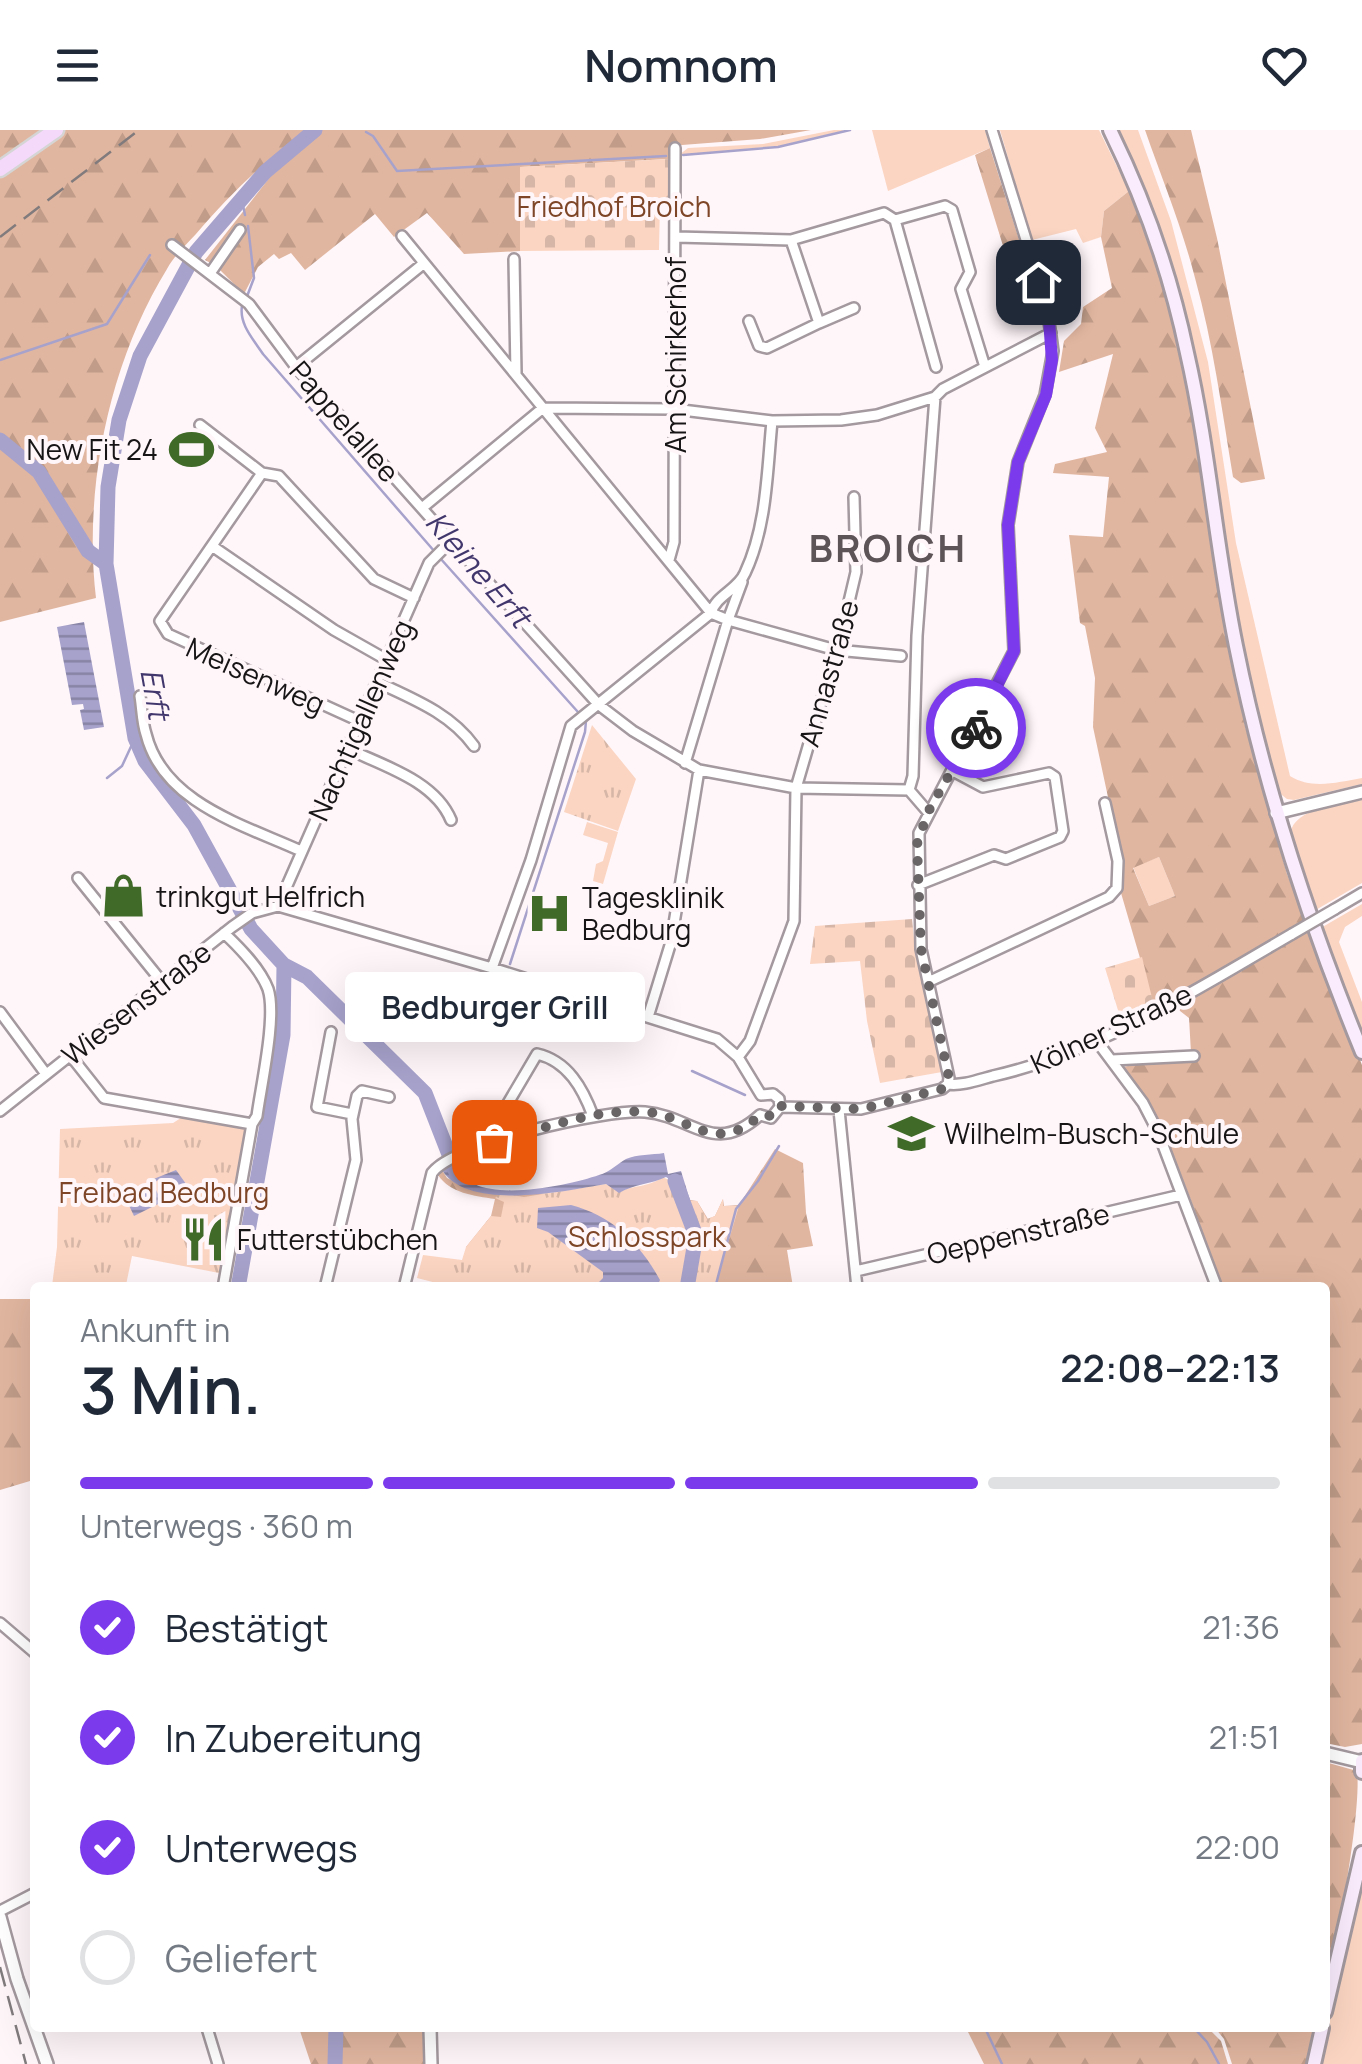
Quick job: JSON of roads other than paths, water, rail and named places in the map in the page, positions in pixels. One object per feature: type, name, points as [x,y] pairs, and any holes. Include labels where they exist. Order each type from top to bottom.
[{"type":"main road","points":[[0,169],[56,130]]},
{"type":"main road","points":[[1110,130],[1156,239],[1179,314],[1197,400],[1235,643],[1276,812],[1315,932],[1362,1052]]},
{"type":"main road","points":[[1362,1761],[1362,1772]]},
{"type":"main road","points":[[1330,1991],[1362,1854]]},
{"type":"main road","points":[[1314,2064],[1321,2032]]},
{"type":"street","points":[[948,1084],[921,949],[918,834],[1014,651],[1008,525],[1018,462],[1050,378],[1046,307],[992,130]]},
{"type":"street","name":"Am Schirkerhof","points":[[669,560],[674,542],[675,148]]},
{"type":"street","points":[[894,220],[945,206],[952,210],[970,272],[962,289],[986,367]]},
{"type":"street","points":[[676,238],[791,240],[884,213],[894,220],[936,367]]},
{"type":"street","points":[[212,272],[240,230]]},
{"type":"street","points":[[402,236],[711,613],[836,650],[901,656]]},
{"type":"street","points":[[791,240],[820,323]]},
{"type":"street","name":"Pappelallee","points":[[172,245],[245,300],[296,367],[451,542],[599,704],[633,731],[699,770],[796,788],[909,790]]},
{"type":"street","points":[[514,258],[516,373]]},
{"type":"street","points":[[296,367],[424,264]]},
{"type":"street","points":[[749,321],[759,346],[768,348],[854,308]]},
{"type":"street","points":[[422,508],[544,408],[674,410],[772,421],[864,418],[935,397],[1050,333]]},
{"type":"street","points":[[928,812],[909,790],[935,397]]},
{"type":"street","points":[[685,763],[761,525],[772,421]]},
{"type":"street","points":[[200,425],[262,473],[279,476],[374,579],[414,598]]},
{"type":"street","name":"Meisenweg","points":[[262,473],[160,622],[162,628],[359,722]]},
{"type":"street","name":"Annastraße","points":[[738,1056],[750,1041],[794,921],[796,788],[856,572],[854,497]]},
{"type":"street","name":"Nachtigallenweg","points":[[278,906],[414,598],[437,554],[451,542]]},
{"type":"street","points":[[212,546],[334,630],[387,660]]},
{"type":"street","points":[[496,969],[571,726],[711,613],[714,604],[743,579]]},
{"type":"street","points":[[377,682],[443,714],[460,727],[474,746]]},
{"type":"street","points":[[140,696],[150,745],[192,801],[301,851]]},
{"type":"street","points":[[348,749],[418,784],[442,801],[451,820]]},
{"type":"street","points":[[648,1017],[672,942],[699,770]]},
{"type":"street","points":[[918,885],[994,856],[1006,859],[1060,836],[1063,831],[1055,777],[1049,773],[982,787],[953,771]]},
{"type":"street","points":[[1276,812],[1362,792]]},
{"type":"street","points":[[928,982],[1109,897],[1116,888],[1118,861],[1104,804]]},
{"type":"street","points":[[78,878],[162,982]]},
{"type":"street","name":"Kölner Straße","points":[[780,1106],[862,1109],[942,1089],[948,1084],[1029,1068],[1174,1002],[1362,892]]},
{"type":"street","points":[[278,906],[513,974],[717,1039],[738,1056],[761,1095]]},
{"type":"street","name":"Wiesenstraße","points":[[0,1112],[228,930],[252,913],[278,906]]},
{"type":"street","points":[[224,1282],[252,1124],[258,1116],[270,1015],[268,990],[228,930]]},
{"type":"street","points":[[0,1012],[46,1074]]},
{"type":"street","points":[[331,1032],[317,1108],[352,1114]]},
{"type":"street","points":[[1096,1040],[1143,1103],[1158,1132],[1215,1282]]},
{"type":"street","points":[[504,1110],[537,1054],[541,1054],[557,1062],[577,1081],[593,1116]]},
{"type":"street","points":[[70,1055],[104,1098],[252,1124]]},
{"type":"street","points":[[1112,1060],[1194,1056]]},
{"type":"street","points":[[326,1282],[356,1160],[352,1114],[357,1096],[362,1092],[389,1097]]},
{"type":"street","points":[[760,1115],[771,1118],[780,1106],[773,1094],[761,1095]]},
{"type":"street","points":[[760,1115],[756,1104],[761,1095]]},
{"type":"street","points":[[839,1110],[857,1282]]},
{"type":"street","points":[[405,1282],[436,1168],[463,1152],[593,1116],[646,1112],[671,1118],[700,1132],[719,1134],[744,1128],[760,1115]]},
{"type":"street","name":"Oeppenstraße","points":[[856,1270],[1181,1195]]},
{"type":"street","points":[[0,1624],[30,1648]]},
{"type":"street","points":[[1330,1754],[1362,1761]]},
{"type":"street","points":[[30,1896],[0,1914],[30,2016]]},
{"type":"street","points":[[36,2032],[47,2064]]},
{"type":"street","points":[[208,2032],[218,2064]]},
{"type":"street","points":[[430,2032],[431,2064]]},
{"type":"waterway","name":"Erft","points":[[239,1282],[283,1035],[284,965],[251,929],[194,825],[145,761],[135,738],[106,564],[108,487],[119,420],[140,356],[196,252],[265,172],[315,130]]},
{"type":"waterway","points":[[683,155],[778,147],[850,130]]},
{"type":"waterway","points":[[366,132],[397,171],[666,156]]},
{"type":"waterway","name":"Kleine Erft","points":[[241,196],[245,215]]},
{"type":"waterway","name":"Kleine Erft","points":[[246,299],[254,278],[248,226]]},
{"type":"waterway","points":[[0,360],[107,324],[150,255]]},
{"type":"waterway","name":"Kleine Erft","points":[[242,306],[245,325],[263,354],[435,552]]},
{"type":"waterway","points":[[0,440],[39,472],[88,551],[106,564]]},
{"type":"waterway","name":"Kleine Erft","points":[[440,558],[586,721],[510,964]]},
{"type":"waterway","points":[[107,778],[122,766],[135,738]]},
{"type":"waterway","points":[[284,965],[307,977],[425,1093],[457,1175]]},
{"type":"waterway","name":"Kleine Erft","points":[[692,1071],[745,1095]]},
{"type":"waterway","name":"Kleine Erft","points":[[717,1282],[736,1209],[779,1146]]},
{"type":"waterway","points":[[675,1181],[696,1236],[688,1282]]},
{"type":"waterway","name":"Erft","points":[[335,2064],[336,2032]]},
{"type":"waterway","points":[[987,2032],[1002,2064]]},
{"type":"waterway","name":"Kleine Erft","points":[[1198,2032],[1219,2064]]},
{"type":"railway","points":[[0,237],[139,130]]},
{"type":"railway","points":[[0,1967],[26,2064]]},
{"type":"place","name":"New Fit 24","points":[[191,449]]},
{"type":"place","name":"trinkgut Helfrich","points":[[123,896]]},
{"type":"place","name":"Tagesklinik Bedburg","points":[[549,913]]},
{"type":"place","name":"Wilhelm-Busch-Schule","points":[[911,1133]]},
{"type":"place","name":"Bedburger Grill","points":[[494,1142]]},
{"type":"place","name":"Futterstübchen","points":[[204,1239]]},
{"type":"district","name":"BROICH","points":[[888,547]]},
{"type":"park label","name":"Friedhof Broich","points":[[614,206]]},
{"type":"park label","name":"Freibad Bedburg","points":[[164,1192]]},
{"type":"park label","name":"Schlosspark","points":[[647,1236]]}]
